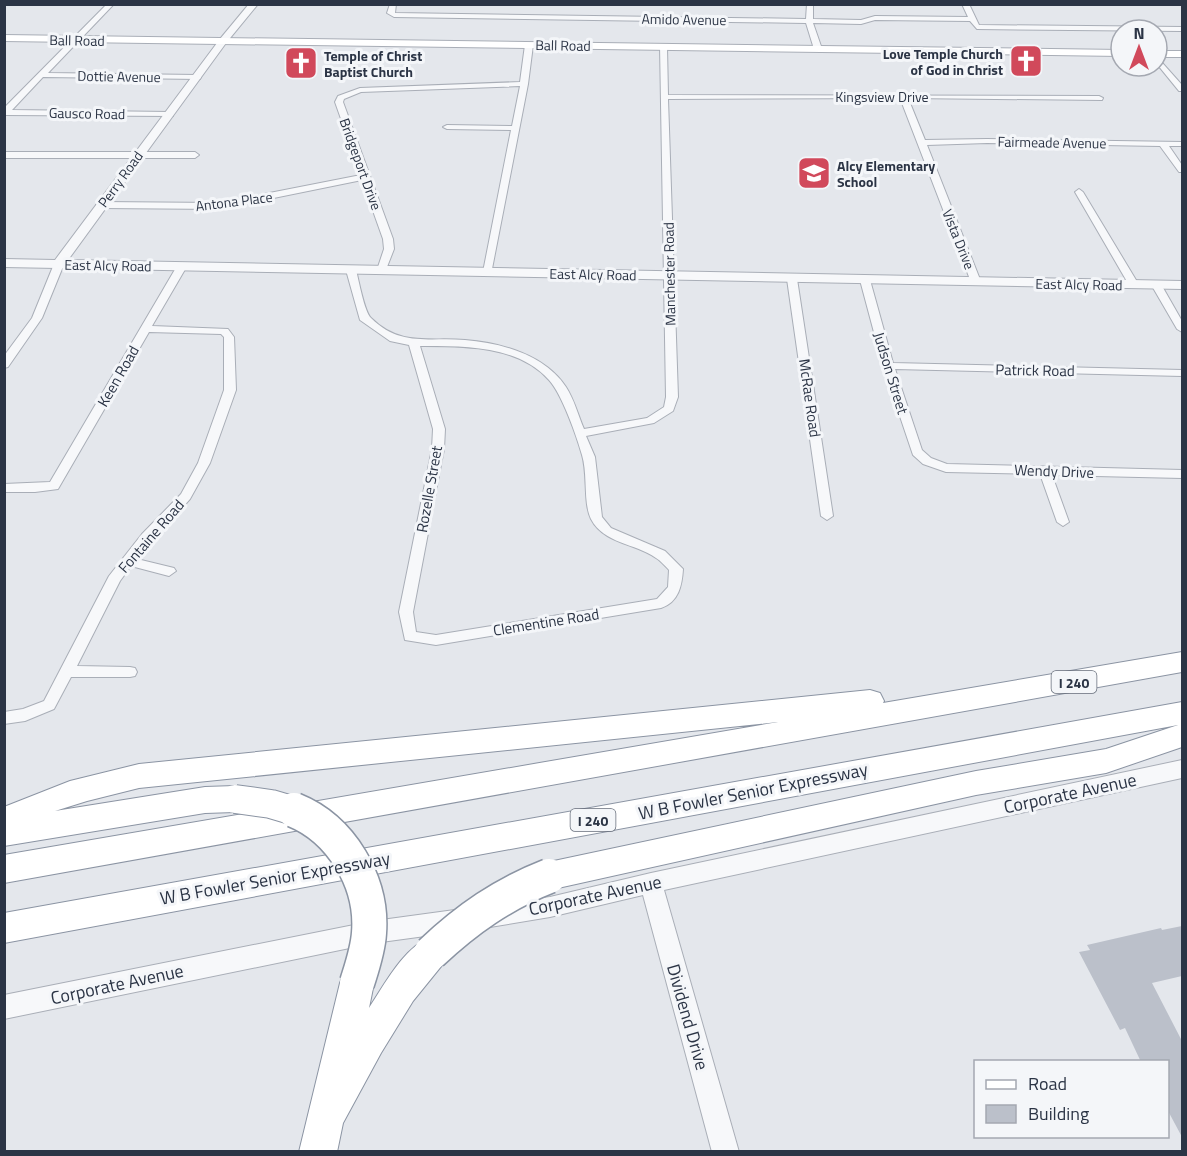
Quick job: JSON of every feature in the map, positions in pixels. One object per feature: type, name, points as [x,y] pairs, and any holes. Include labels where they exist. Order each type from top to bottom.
[{"type":"highway","name":"I 240","points":[[4,869],[1182,663]]},
{"type":"highway","points":[[4,822],[47,800],[86,787],[161,773],[904,698],[966,701]]},
{"type":"highway","name":"W B Fowler Senior Expressway","points":[[4,928],[1182,713]]},
{"type":"highway","points":[[322,1135],[395,998],[431,953],[459,925],[489,903],[515,889],[549,876],[976,783],[1107,761],[1182,735]]},
{"type":"highway","points":[[4,833],[205,800],[262,802],[300,813],[326,828],[338,842],[362,881],[369,904],[368,956],[357,983],[322,1135]]},
{"type":"main road","name":"Ball Road","points":[[4,38],[1109,53]]},
{"type":"street","points":[[5,113],[111,4]]},
{"type":"street","name":"Perry Road","points":[[4,364],[37,318],[59,264],[222,41],[254,4]]},
{"type":"street","name":"Amido Avenue","points":[[393,4],[390,13],[394,15],[560,14],[861,22],[885,18],[973,19]]},
{"type":"street","points":[[473,16],[476,4]]},
{"type":"street","points":[[810,4],[809,21],[818,49]]},
{"type":"street","points":[[965,4],[977,27],[1182,29]]},
{"type":"street","points":[[488,272],[524,84],[529,45]]},
{"type":"street","name":"Manchester Road","points":[[581,433],[650,421],[669,410],[672,397],[663,47]]},
{"type":"street","points":[[1169,73],[1182,89]]},
{"type":"street","name":"Dottie Avenue","points":[[42,75],[197,77]]},
{"type":"street","name":"Bridgeport Drive","points":[[382,270],[389,249],[388,239],[339,102],[341,98],[360,90],[524,84]]},
{"type":"street","name":"Vista Drive","points":[[903,96],[976,282]]},
{"type":"street","name":"Kingsview Drive","points":[[666,97],[1099,98]]},
{"type":"street","name":"Gausco Road","points":[[5,113],[170,114]]},
{"type":"street","points":[[447,127],[514,128]]},
{"type":"street","name":"Fairmeade Avenue","points":[[922,143],[987,141],[1182,144]]},
{"type":"street","points":[[1163,144],[1182,170]]},
{"type":"street","points":[[4,155],[195,155]]},
{"type":"street","name":"Antona Place","points":[[101,205],[219,206],[364,177]]},
{"type":"street","points":[[1079,192],[1134,285]]},
{"type":"street","name":"East Alcy Road","points":[[4,263],[1182,285]]},
{"type":"street","name":"Keen Road","points":[[4,488],[54,486],[182,266]]},
{"type":"street","points":[[351,270],[364,318],[394,339],[414,343],[465,343],[502,349],[529,360],[552,376],[562,389],[581,433]]},
{"type":"street","name":"McRae Road","points":[[792,279],[827,516]]},
{"type":"street","name":"Judson Street","points":[[864,280],[888,366],[916,452],[927,461]]},
{"type":"street","points":[[1157,286],[1182,329]]},
{"type":"street","name":"Fontaine Road","points":[[4,718],[25,715],[49,705],[109,587],[147,537],[186,496],[204,462],[222,417],[230,390],[229,338],[224,331],[146,329]]},
{"type":"street","name":"Rozelle Street","points":[[410,636],[406,612],[438,449],[439,429],[414,343]]},
{"type":"street","name":"Patrick Road","points":[[888,366],[1182,373]]},
{"type":"street","name":"Clementine Road","points":[[410,636],[436,640],[661,603],[675,588],[676,569],[660,554],[606,531],[596,518],[590,457],[581,433]]},
{"type":"street","name":"Wendy Drive","points":[[927,461],[946,468],[1182,474]]},
{"type":"street","points":[[1045,472],[1063,522]]},
{"type":"street","points":[[129,561],[169,570]]},
{"type":"street","points":[[66,671],[130,672]]},
{"type":"street","name":"Corporate Avenue","points":[[4,1007],[374,932],[550,907],[651,883],[1182,769]]},
{"type":"street","name":"Dividend Drive","points":[[651,883],[726,1152]]},
{"type":"building","name":"Temple of Christ Baptist Church","points":[[314,52],[304,71],[289,71],[299,53]]},
{"type":"building","points":[[1182,926],[1182,976],[1152,983],[1182,1041],[1182,1137],[1169,1113],[1169,1060],[1140,1060],[1125,1028],[1120,1030],[1079,952],[1090,950],[1087,945],[1161,928],[1162,930]]},
{"type":"place","name":"Love Temple Church of God in Christ","points":[[1026,61]]},
{"type":"place","name":"Temple of Christ Baptist Church","points":[[301,63]]},
{"type":"place","name":"Alcy Elementary School","points":[[814,173]]}]
